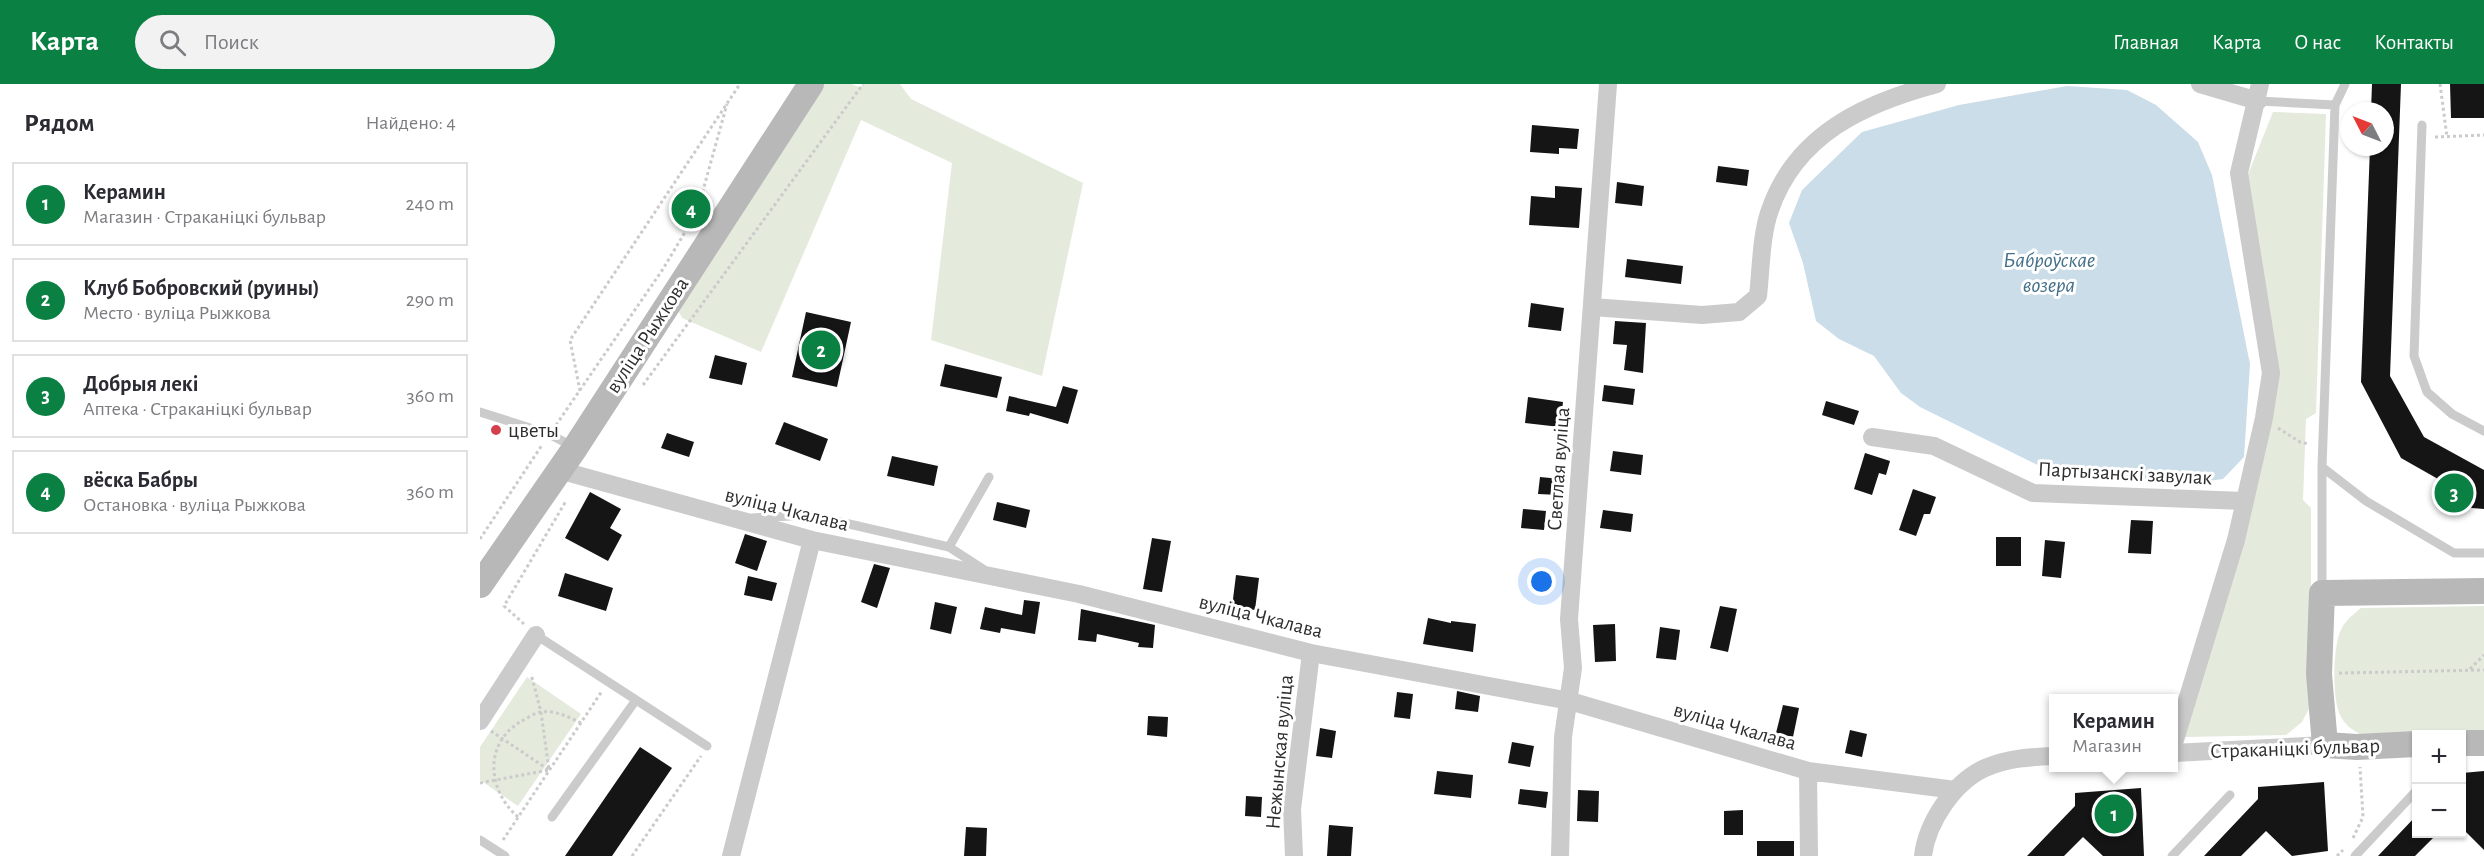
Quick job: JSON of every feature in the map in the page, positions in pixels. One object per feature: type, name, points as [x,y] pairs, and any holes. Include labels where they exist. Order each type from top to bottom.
[{"type":"main road","name":"вуліца Рыжкова","points":[[480,585],[570,473],[574,448],[591,398],[811,84]]},
{"type":"main road","points":[[2325,745],[2319,674],[2322,593],[2484,591]]},
{"type":"main road","points":[[2466,743],[2484,743]]},
{"type":"main road","name":"Страканіцкі бульвар","points":[[2325,745],[2357,747],[2412,744]]},
{"type":"street","name":"Светлая вуліца","points":[[1560,856],[1563,737],[1573,668],[1569,620],[1608,84]]},
{"type":"street","points":[[1592,307],[1702,315],[1739,312],[1758,296],[1770,211],[1794,164],[1833,125],[1892,96],[1937,84]]},
{"type":"street","points":[[2178,730],[2236,540],[2264,418],[2271,373],[2239,173],[2259,92],[2200,84]]},
{"type":"street","name":"Партызанскі завулак","points":[[1872,437],[1934,446],[2032,494],[2244,501]]},
{"type":"street","name":"вуліца Чкалава","points":[[570,473],[812,540],[990,574],[1311,653],[1570,701],[1808,771],[1955,790]]},
{"type":"street","points":[[731,856],[812,540]]},
{"type":"street","points":[[484,725],[536,635]]},
{"type":"street","name":"Нежынская вуліца","points":[[1294,856],[1292,809],[1311,653]]},
{"type":"street","name":"Страканіцкі бульвар","points":[[2178,753],[2325,745]]},
{"type":"street","points":[[1923,856],[1935,819],[1955,790],[1984,768],[2019,757],[2049,756]]},
{"type":"street","points":[[1808,771],[1809,856]]},
{"type":"lane","points":[[2322,593],[2322,467],[2335,105],[2345,84]]},
{"type":"lane","points":[[2259,92],[2335,105]]},
{"type":"lane","points":[[2422,125],[2414,356],[2427,392],[2452,414],[2484,431]]},
{"type":"lane","points":[[480,412],[549,434],[574,448]]},
{"type":"lane","points":[[2322,467],[2366,501],[2454,553],[2484,553]]},
{"type":"lane","points":[[949,547],[988,477]]},
{"type":"lane","points":[[731,519],[810,516],[949,547],[990,574]]},
{"type":"lane","points":[[536,635],[707,746]]},
{"type":"lane","points":[[552,816],[636,700]]},
{"type":"lane","points":[[2172,856],[2230,795]]},
{"type":"lane","points":[[2355,856],[2412,795]]},
{"type":"lane","points":[[480,840],[505,856]]},
{"type":"path","points":[[591,398],[570,340],[740,84]]},
{"type":"path","points":[[640,389],[863,84]]},
{"type":"path","points":[[2440,84],[2447,137]]},
{"type":"path","points":[[480,539],[549,434],[591,398],[663,268],[697,212],[727,104]]},
{"type":"path","points":[[2421,137],[2484,135]]},
{"type":"path","points":[[2264,418],[2300,442],[2323,445]]},
{"type":"path","points":[[536,635],[504,606],[570,473]]},
{"type":"path","points":[[2468,670],[2484,655]]},
{"type":"path","points":[[530,669],[541,712],[549,770]]},
{"type":"path","points":[[2319,674],[2484,670]]},
{"type":"path","points":[[496,850],[608,682]]},
{"type":"path","points":[[518,817],[502,802],[495,780],[493,764],[503,737],[513,726],[541,712],[561,714],[581,723]]},
{"type":"path","points":[[484,725],[549,770]]},
{"type":"path","points":[[632,856],[707,746]]},
{"type":"path","points":[[2351,842],[2363,817],[2357,747]]},
{"type":"path","points":[[480,783],[549,770]]},
{"type":"path","points":[[2337,856],[2344,849]]},
{"type":"shaded area","points":[[824,84],[851,84],[859,87],[865,84],[900,84],[911,99],[1083,183],[1042,376],[931,340],[952,163],[861,120],[761,352],[682,318],[675,304]]},
{"type":"shaded area","points":[[2273,112],[2326,114],[2316,413],[2306,419],[2303,500],[2311,508],[2311,705],[2302,722],[2286,735],[2185,737],[2279,370],[2247,177]]},
{"type":"shaded area","points":[[2484,606],[2484,731],[2412,730],[2412,733],[2360,734],[2346,724],[2337,708],[2335,662],[2340,632],[2346,621],[2361,608]]},
{"type":"shaded area","points":[[527,677],[581,714],[518,806],[480,780],[480,747]]},
{"type":"water","name":"Баброўскае возера","points":[[2067,86],[2127,90],[2156,105],[2198,142],[2212,175],[2250,364],[2244,457],[2223,479],[2186,484],[2058,475],[1920,407],[1901,393],[1874,356],[1839,339],[1816,321],[1803,263],[1789,223],[1802,190],[1862,132],[1959,105]]},
{"type":"building","points":[[2372,84],[2401,84],[2390,376],[2424,437],[2484,470],[2484,509],[2472,508],[2433,486],[2438,479],[2401,458],[2361,382],[2370,156],[2394,156],[2394,102],[2371,102]]},
{"type":"building","points":[[2450,84],[2484,84],[2484,118],[2451,118]]},
{"type":"building","points":[[1532,125],[1579,129],[1577,149],[1559,148],[1559,154],[1530,152]]},
{"type":"building","points":[[1718,166],[1749,170],[1747,186],[1716,182]]},
{"type":"building","points":[[1617,182],[1644,186],[1642,206],[1615,203]]},
{"type":"building","points":[[1555,186],[1582,188],[1579,228],[1529,225],[1531,196],[1555,198]]},
{"type":"building","points":[[1627,259],[1683,266],[1681,284],[1625,277]]},
{"type":"building","points":[[1531,303],[1564,308],[1561,331],[1528,327]]},
{"type":"building","points":[[806,312],[851,322],[837,387],[792,377]]},
{"type":"building","points":[[1615,321],[1646,323],[1643,373],[1624,370],[1627,345],[1613,344]]},
{"type":"building","points":[[715,355],[747,363],[742,385],[709,378]]},
{"type":"building","points":[[945,364],[1002,377],[997,398],[940,386]]},
{"type":"building","points":[[1604,385],[1635,389],[1633,405],[1602,401]]},
{"type":"building","points":[[1063,386],[1078,390],[1068,424],[1030,413],[1029,416],[1006,411],[1009,396],[1056,407]]},
{"type":"building","points":[[1528,397],[1563,402],[1560,427],[1525,423]]},
{"type":"building","points":[[1826,401],[1859,411],[1854,425],[1822,415]]},
{"type":"building","points":[[784,422],[828,439],[820,461],[775,444]]},
{"type":"building","points":[[667,433],[694,442],[689,457],[661,448]]},
{"type":"building","points":[[1613,451],[1643,455],[1641,475],[1610,471]]},
{"type":"building","points":[[1865,453],[1890,461],[1886,475],[1879,473],[1872,495],[1854,489]]},
{"type":"building","points":[[892,456],[938,466],[934,486],[887,476]]},
{"type":"building","points":[[1540,477],[1561,479],[1559,495],[1538,494]]},
{"type":"building","points":[[1913,489],[1936,497],[1930,514],[1924,514],[1916,536],[1899,530]]},
{"type":"building","points":[[590,492],[621,509],[610,528],[622,535],[608,561],[565,538]]},
{"type":"building","points":[[997,502],[1030,510],[1026,528],[993,520]]},
{"type":"building","points":[[1523,509],[1546,511],[1544,530],[1521,528]]},
{"type":"building","points":[[1603,510],[1633,514],[1631,532],[1600,528]]},
{"type":"building","points":[[2131,520],[2153,521],[2151,554],[2128,553]]},
{"type":"building","points":[[745,534],[767,541],[757,571],[735,563]]},
{"type":"building","points":[[1996,537],[2021,537],[2021,566],[1996,566]]},
{"type":"building","points":[[1152,538],[1171,541],[1162,592],[1143,589]]},
{"type":"building","points":[[2045,540],[2065,542],[2061,578],[2042,576]]},
{"type":"building","points":[[874,564],[890,568],[877,608],[861,602]]},
{"type":"building","points":[[565,573],[613,588],[606,611],[558,596]]},
{"type":"building","points":[[1236,575],[1259,578],[1255,610],[1232,607]]},
{"type":"building","points":[[748,576],[777,583],[772,601],[744,595]]},
{"type":"building","points":[[1024,600],[1040,602],[1035,634],[1001,628],[1000,633],[980,629],[985,607],[1022,615]]},
{"type":"building","points":[[935,602],[957,607],[951,634],[930,629]]},
{"type":"building","points":[[1720,606],[1737,609],[1728,652],[1710,648]]},
{"type":"building","points":[[1081,609],[1155,625],[1153,648],[1138,647],[1139,643],[1097,634],[1096,642],[1078,640]]},
{"type":"building","points":[[1428,618],[1451,623],[1451,621],[1476,624],[1473,652],[1423,644]]},
{"type":"building","points":[[1615,624],[1616,661],[1595,662],[1593,625]]},
{"type":"building","points":[[1660,627],[1680,630],[1676,660],[1656,658]]},
{"type":"building","points":[[1457,691],[1480,696],[1478,712],[1455,709]]},
{"type":"building","points":[[1397,692],[1413,694],[1410,719],[1394,717]]},
{"type":"building","points":[[1783,705],[1799,708],[1793,737],[1776,733]]},
{"type":"building","points":[[1148,716],[1168,717],[1167,737],[1147,735]]},
{"type":"building","points":[[1320,728],[1336,731],[1332,758],[1316,756]]},
{"type":"building","points":[[1850,730],[1867,734],[1862,757],[1845,753]]},
{"type":"building","points":[[1512,742],[1534,746],[1530,767],[1508,763]]},
{"type":"building","points":[[640,747],[672,768],[612,856],[565,856]]},
{"type":"building","points":[[1437,771],[1473,775],[1471,798],[1434,794]]},
{"type":"building","points":[[2484,771],[2484,850],[2466,832],[2466,773]]},
{"type":"building","points":[[2324,782],[2328,851],[2292,856],[2266,831],[2241,856],[2204,856],[2258,799],[2258,787]]},
{"type":"building","points":[[2141,788],[2144,856],[2103,856],[2083,837],[2064,856],[2027,856],[2075,806],[2075,793]]},
{"type":"building","points":[[1520,789],[1548,792],[1546,808],[1518,804]]},
{"type":"building","points":[[1578,790],[1599,791],[1598,822],[1577,821]]},
{"type":"building","points":[[1246,796],[1262,797],[1261,817],[1245,816]]},
{"type":"building","points":[[1743,810],[1743,835],[1724,835],[1724,811]]},
{"type":"building","points":[[2412,820],[2412,838],[2433,838],[2415,856],[2378,856]]},
{"type":"building","points":[[1329,825],[1353,827],[1351,856],[1327,856]]},
{"type":"building","points":[[966,827],[987,828],[986,856],[964,856]]},
{"type":"building","points":[[1757,841],[1794,841],[1794,856],[1757,856]]},
{"type":"place","name":"вёска Бабры","points":[[691,209]]},
{"type":"place","name":"Клуб Бобровский (руины)","points":[[821,350]]},
{"type":"place","name":"цветы","points":[[496,430]]},
{"type":"place","name":"Добрыя лекi","points":[[2454,493]]},
{"type":"place","name":"Керамин","points":[[2114,814]]}]
